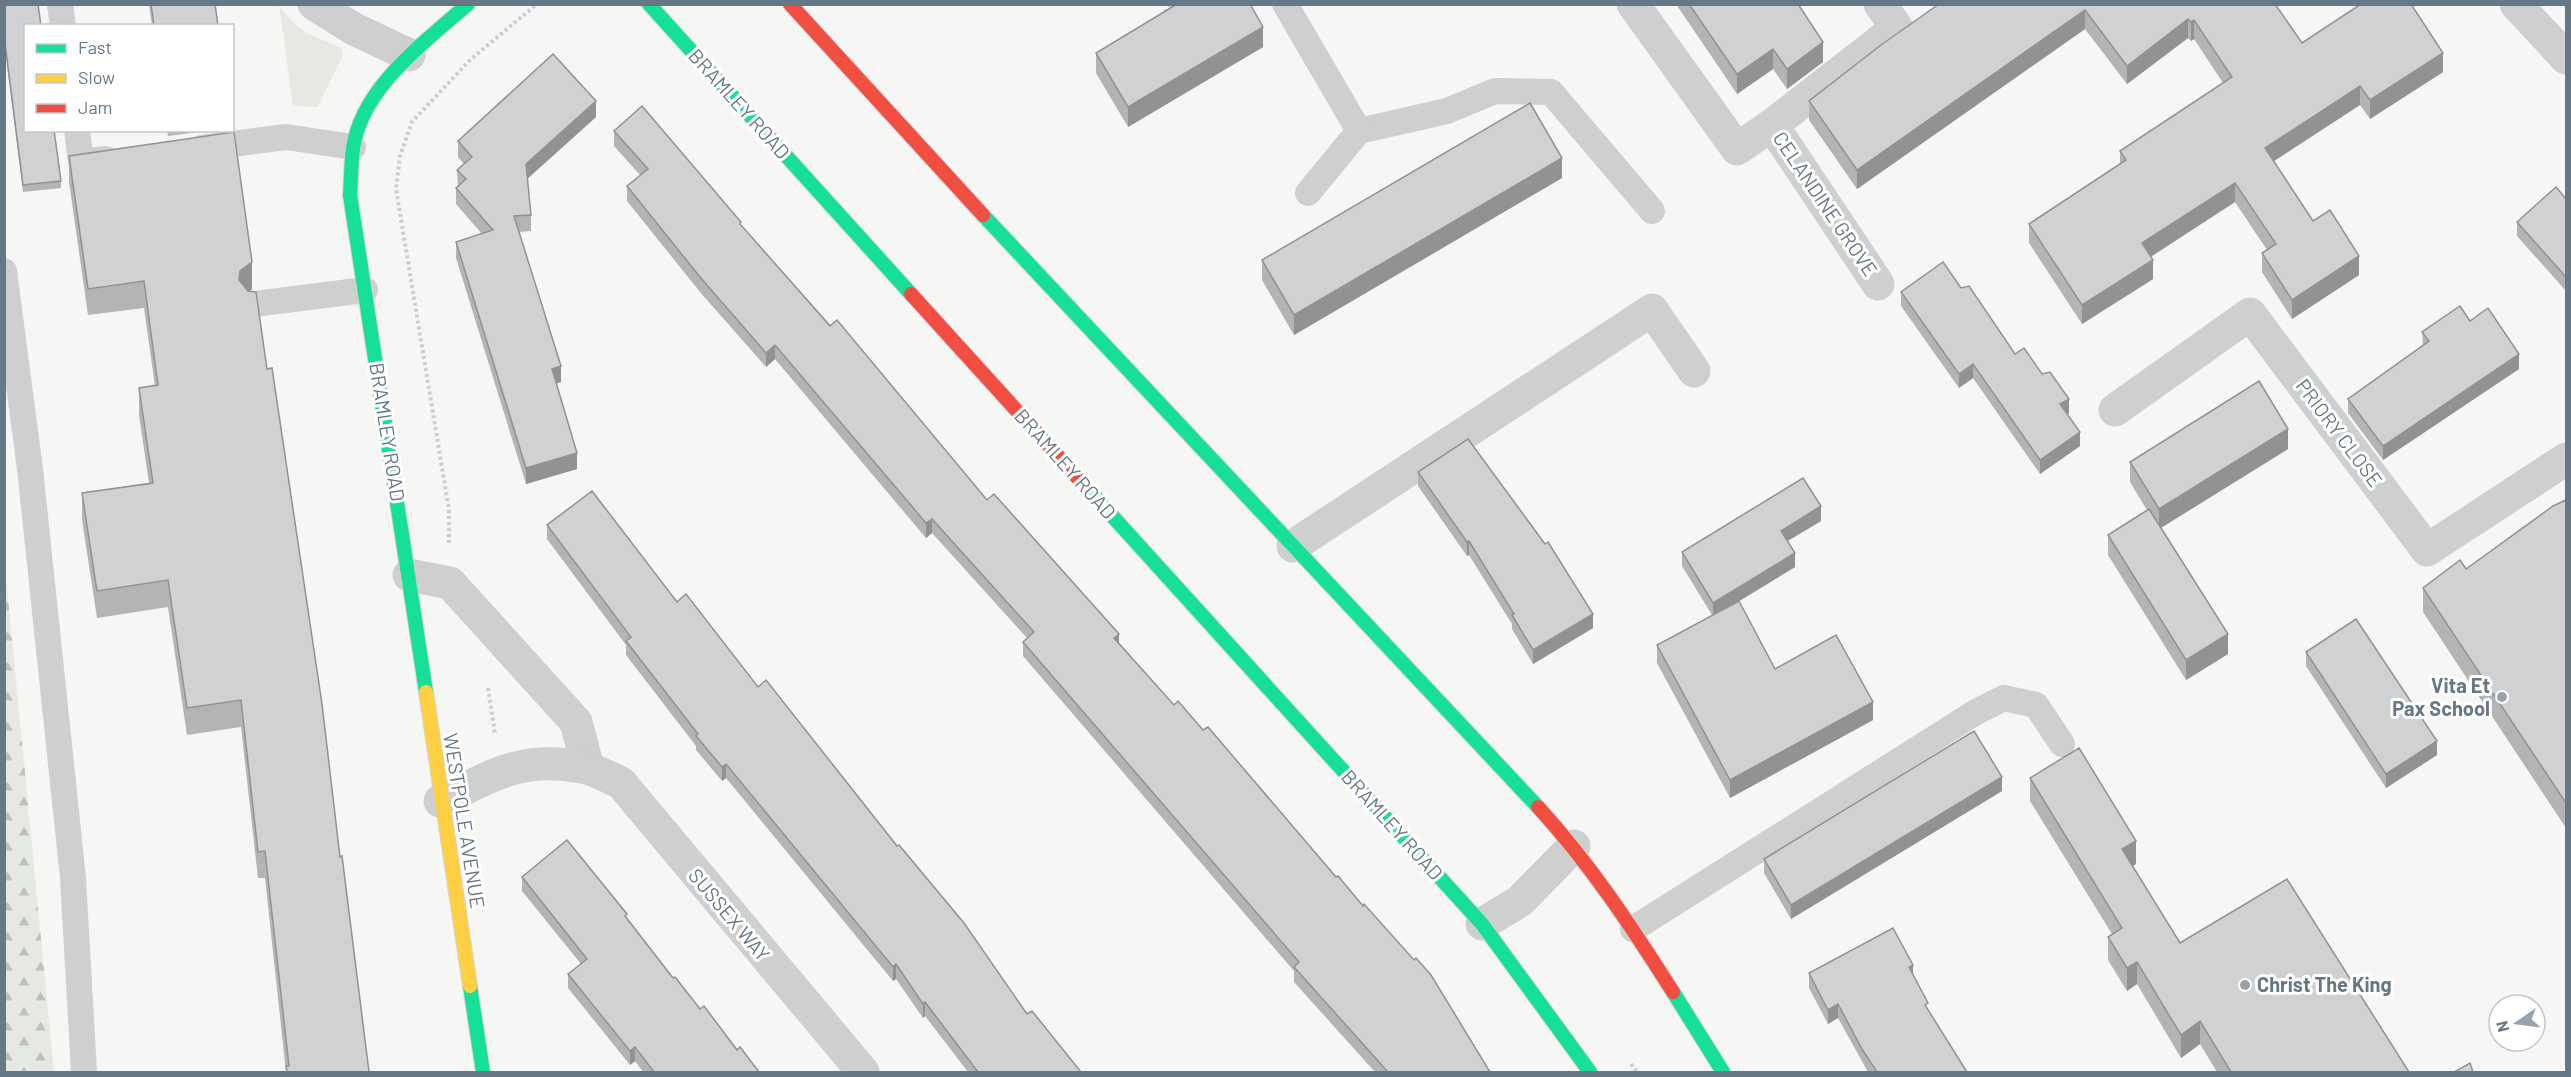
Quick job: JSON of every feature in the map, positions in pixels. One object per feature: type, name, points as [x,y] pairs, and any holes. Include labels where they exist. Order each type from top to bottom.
[{"type":"street","points":[[314,4],[354,29],[409,55]]},
{"type":"street","name":"BRAMLEY ROAD","points":[[409,575],[350,195],[353,147],[367,106],[409,55],[468,4]]},
{"type":"street","name":"BRAMLEY ROAD","points":[[648,4],[1482,924],[1590,1072]]},
{"type":"street","points":[[790,4],[961,192],[1574,846],[1633,928],[1723,1072]]},
{"type":"street","name":"CELANDINE GROVE","points":[[1633,4],[1737,149],[1772,125],[1897,28],[1880,4]]},
{"type":"street","points":[[2516,4],[2566,58]]},
{"type":"street","name":"CELANDINE GROVE","points":[[1772,125],[1878,284]]},
{"type":"street","points":[[1293,546],[1652,310],[1694,371]]},
{"type":"street","name":"PRIORY CLOSE","points":[[2115,410],[2250,314],[2427,550],[2566,459]]},
{"type":"street","points":[[409,575],[450,583],[576,722],[588,768]]},
{"type":"street","name":"WESTPOLE AVENUE","points":[[409,575],[440,801],[483,1072]]},
{"type":"street","name":"SUSSEX WAY","points":[[440,801],[501,771],[538,763],[588,768],[621,783],[863,1072]]},
{"type":"street","points":[[1482,924],[1520,901],[1574,846]]},
{"type":"lane","points":[[60,4],[63,24]]},
{"type":"lane","points":[[1285,4],[1359,131]]},
{"type":"lane","points":[[1308,193],[1359,131],[1447,111],[1495,91],[1551,92],[1653,211]]},
{"type":"lane","points":[[77,132],[81,162],[127,157]]},
{"type":"lane","points":[[184,150],[286,137],[353,147]]},
{"type":"lane","points":[[4,271],[30,469],[73,878],[84,1072]]},
{"type":"lane","points":[[254,304],[365,290]]},
{"type":"lane","points":[[1633,928],[1976,712],[2004,698],[2036,705],[2062,744]]},
{"type":"path","points":[[448,510],[396,189],[400,156],[412,122],[470,60],[537,4]]},
{"type":"path","points":[[1159,20],[1171,4]]},
{"type":"path","points":[[501,771],[486,673],[509,649]]},
{"type":"green space","points":[[279,5],[299,27],[341,48],[343,56],[318,107],[293,106]]},
{"type":"green space","points":[[5,567],[54,1072],[5,1072]]},
{"type":"building","points":[[4,4],[38,4],[41,24],[24,24],[24,132],[54,132],[61,181],[23,185],[4,35]]},
{"type":"building","points":[[151,4],[215,4],[218,24],[154,24]]},
{"type":"building","points":[[1177,4],[1250,4],[1263,27],[1128,107],[1096,53]]},
{"type":"building","points":[[1689,4],[1798,4],[1823,42],[1787,69],[1773,49],[1737,74]]},
{"type":"building","points":[[1939,4],[2275,4],[2302,43],[2361,4],[2411,4],[2443,53],[2370,100],[2360,86],[2265,148],[2313,221],[2330,210],[2359,256],[2292,300],[2262,253],[2276,244],[2235,183],[2142,243],[2153,260],[2082,305],[2029,224],[2126,160],[2120,151],[2232,77],[2194,20],[2191,22],[2188,19],[2127,66],[2085,10],[1857,170],[1809,101],[1881,45]]},
{"type":"building","points":[[553,54],[596,101],[526,164],[531,215],[514,216],[561,366],[552,369],[577,453],[526,468],[456,242],[493,230],[456,188],[466,179],[457,170],[472,157],[458,141]]},
{"type":"building","points":[[1530,103],[1562,158],[1294,315],[1262,260]]},
{"type":"building","points":[[642,106],[741,222],[740,224],[830,326],[837,320],[987,500],[994,494],[1119,634],[1114,638],[1174,705],[1178,701],[1203,730],[1208,727],[1336,877],[1338,876],[1363,906],[1364,904],[1414,960],[1416,958],[1431,975],[1490,1072],[1388,1072],[1294,967],[1299,962],[1023,642],[1034,632],[932,519],[926,523],[775,345],[766,353],[700,277],[627,186],[648,169],[614,131]]},
{"type":"building","points":[[234,132],[252,262],[240,271],[239,280],[248,291],[256,292],[267,369],[272,368],[322,704],[369,1072],[287,1072],[286,1066],[289,1066],[265,851],[258,852],[241,700],[187,708],[168,580],[97,591],[82,493],[153,483],[139,388],[158,385],[144,281],[88,289],[69,156]]},
{"type":"building","points":[[2556,187],[2566,199],[2566,277],[2517,222]]},
{"type":"building","points":[[1943,262],[1961,288],[1969,286],[2015,354],[2024,348],[2042,374],[2050,372],[2069,399],[2060,404],[2080,432],[2040,460],[1973,364],[1959,374],[1901,292]]},
{"type":"building","points":[[2460,306],[2470,321],[2488,308],[2519,354],[2383,446],[2348,399],[2429,341],[2422,332]]},
{"type":"building","points":[[2259,381],[2288,429],[2159,509],[2130,462]]},
{"type":"building","points":[[1468,439],[1545,544],[1548,542],[1593,614],[1533,650],[1512,615],[1514,614],[1469,541],[1467,542],[1418,472]]},
{"type":"building","points":[[1803,478],[1821,506],[1781,531],[1795,553],[1713,603],[1682,552]]},
{"type":"building","points":[[592,491],[677,602],[686,594],[758,687],[766,680],[897,846],[899,845],[964,923],[1027,1014],[1032,1011],[1081,1072],[978,1072],[925,1002],[923,1004],[896,964],[893,967],[726,764],[722,767],[696,736],[698,734],[626,641],[631,637],[547,525]]},
{"type":"building","points":[[2566,500],[2566,803],[2423,588],[2460,560],[2466,569],[2553,506]]},
{"type":"building","points":[[2149,509],[2228,634],[2186,660],[2108,535]]},
{"type":"building","points":[[1739,601],[1775,669],[1836,635],[1873,702],[1730,780],[1657,645]]},
{"type":"building","points":[[2356,619],[2437,741],[2386,774],[2306,652]]},
{"type":"building","points":[[1974,731],[2002,777],[1791,905],[1764,859]]},
{"type":"building","points":[[2079,748],[2136,841],[2122,849],[2180,943],[2287,879],[2409,1072],[2231,1072],[2200,1021],[2181,1035],[2137,962],[2127,968],[2108,937],[2122,928],[2030,778]]},
{"type":"building","points":[[567,840],[627,914],[625,916],[673,978],[675,977],[700,1009],[704,1006],[737,1050],[740,1047],[759,1072],[654,1072],[635,1047],[630,1051],[568,974],[587,959],[522,877]]},
{"type":"building","points":[[1893,928],[1913,965],[1909,967],[1928,1003],[1925,1005],[1967,1072],[1877,1072],[1838,1004],[1828,1010],[1809,973]]},
{"type":"building","points":[[2470,1063],[2473,1072],[2454,1072]]},
{"type":"traffic: fast","points":[[426,692],[350,195],[351,166],[358,127],[368,106],[382,86],[415,50],[468,4]]},
{"type":"traffic: fast","points":[[649,4],[911,294]]},
{"type":"traffic: fast","points":[[983,215],[1538,807]]},
{"type":"traffic: fast","points":[[1086,487],[1482,924],[1590,1072]]},
{"type":"traffic: fast","points":[[470,986],[483,1072]]},
{"type":"traffic: fast","points":[[1673,992],[1723,1072]]},
{"type":"traffic: slow","points":[[426,692],[470,986]]},
{"type":"traffic: jam","points":[[790,4],[983,215]]},
{"type":"traffic: jam","points":[[911,294],[1086,487]]},
{"type":"traffic: jam","points":[[1538,807],[1593,874],[1673,992]]},
{"type":"place","name":"Vita Et Pax School","points":[[2502,697]]},
{"type":"place","name":"Christ The King","points":[[2245,985]]}]
